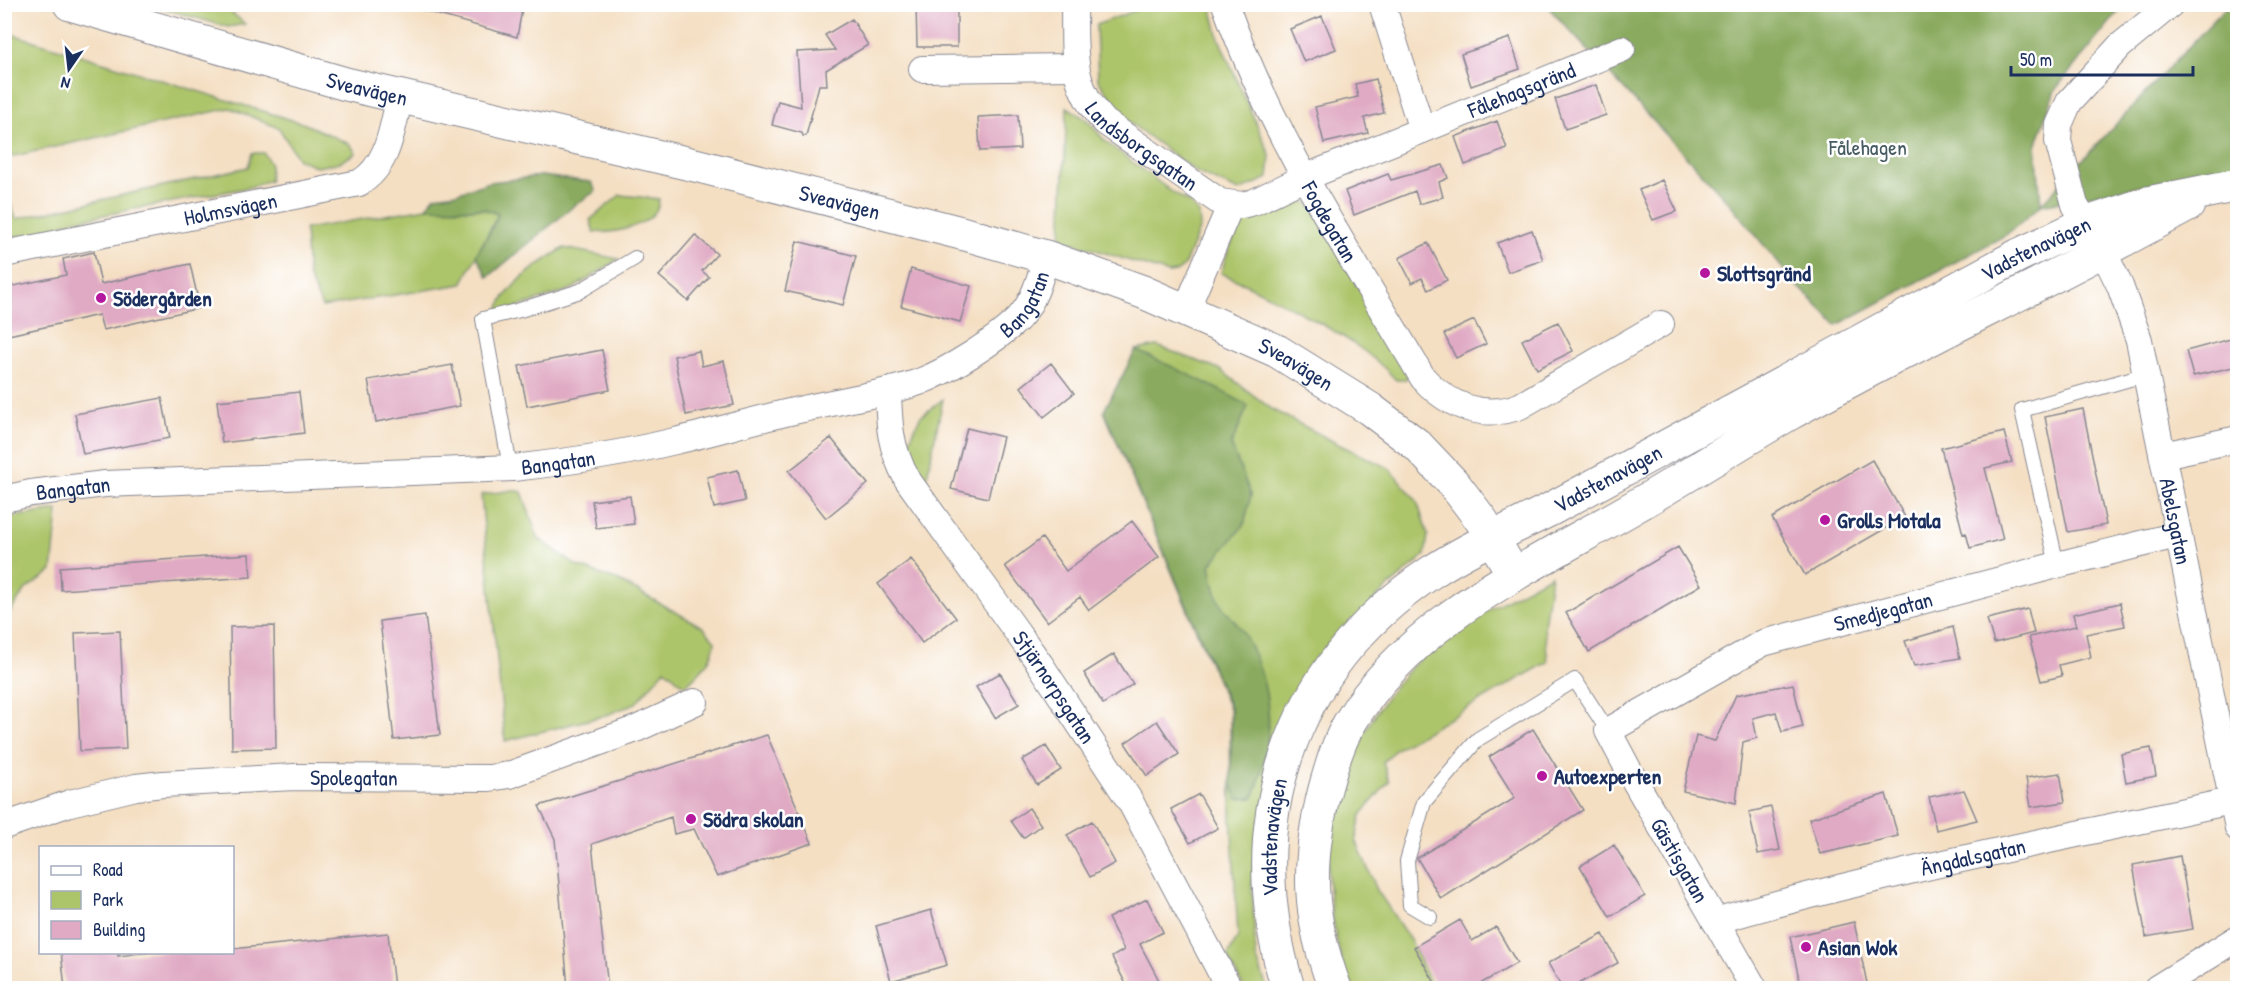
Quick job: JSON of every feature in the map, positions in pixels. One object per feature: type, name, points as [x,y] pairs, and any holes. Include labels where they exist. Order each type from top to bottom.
[{"type":"main road","name":"Sveavägen","points":[[70,4],[288,69],[699,166],[1046,257],[1111,279],[1277,351],[1370,409],[1417,445],[1454,484],[1473,507],[1514,575]]},
{"type":"main road","name":"Vadstenavägen","points":[[1335,988],[1316,931],[1312,894],[1312,856],[1319,814],[1331,768],[1348,725],[1375,686],[1405,652],[1441,623],[1514,575],[1647,500],[2148,203],[2226,187]]},
{"type":"main road","name":"Vadstenavägen","points":[[1288,988],[1272,929],[1269,879],[1270,831],[1277,785],[1300,718],[1318,686],[1338,658],[1375,618],[1430,573],[1492,538],[1562,504],[2019,255],[2094,237]]},
{"type":"street","name":"Landsborgsgatan","points":[[1074,4],[1075,67],[1086,98],[1105,122],[1211,197],[1231,204]]},
{"type":"street","name":"Fogdegatan","points":[[1225,4],[1253,77],[1304,178],[1424,378],[1445,399],[1473,408],[1497,412],[1520,406],[1661,324]]},
{"type":"street","points":[[1382,4],[1422,130]]},
{"type":"street","name":"Abelsgatan","points":[[2171,4],[2120,46],[2069,102],[2059,125],[2058,141],[2061,160],[2075,205],[2120,286],[2139,340],[2238,828]]},
{"type":"street","name":"Fålehagsgränd","points":[[1304,178],[1622,49]]},
{"type":"street","points":[[922,69],[1075,67]]},
{"type":"street","name":"Holmsvägen","points":[[4,254],[359,183],[369,177],[382,160],[400,96]]},
{"type":"street","points":[[1186,310],[1231,204],[1254,202],[1304,178]]},
{"type":"street","name":"Bangatan","points":[[4,499],[31,493],[105,484],[513,468],[567,462],[673,442],[802,409],[888,391],[943,372],[996,337],[1018,318],[1037,289],[1046,257]]},
{"type":"street","name":"Stjärnorpsgatan","points":[[888,391],[891,439],[897,460],[907,479],[1040,664],[1124,791],[1229,988]]},
{"type":"street","points":[[2163,456],[2238,439]]},
{"type":"street","name":"Smedjegatan","points":[[1608,731],[1763,643],[2177,535]]},
{"type":"street","name":"Spolegatan","points":[[4,826],[70,803],[136,787],[163,784],[296,777],[489,778],[509,775],[636,729],[695,702]]},
{"type":"street","name":"Gästisgatan","points":[[1608,731],[1754,988]]},
{"type":"street","name":"Ängdalsgatan","points":[[1715,921],[1879,878],[2231,801]]},
{"type":"street","points":[[2157,988],[2238,938]]},
{"type":"lane","points":[[513,468],[508,456],[483,319],[580,291],[635,258]]},
{"type":"lane","points":[[2057,565],[2022,410],[2147,374]]},
{"type":"lane","points":[[1430,917],[1410,905],[1407,861],[1424,802],[1478,739],[1575,680],[1608,731]]},
{"type":"green space","points":[[150,5],[225,7],[245,24],[228,27]]},
{"type":"green space","points":[[1150,5],[1211,5],[1219,39],[1270,155],[1268,178],[1239,191],[1198,173],[1126,120],[1098,80],[1096,25]]},
{"type":"green space","name":"Fålehagen","points":[[1546,5],[2124,5],[2055,90],[2036,146],[2041,204],[2228,5],[2237,5],[2237,168],[2041,205],[2006,235],[1837,325],[1792,280],[1732,206]]},
{"type":"green space","points":[[5,32],[305,124],[350,144],[356,153],[340,162],[318,167],[298,159],[279,128],[230,108],[5,158]]},
{"type":"green space","points":[[1067,107],[1087,120],[1106,142],[1190,203],[1199,214],[1200,227],[1184,266],[1176,272],[1168,273],[1061,239]]},
{"type":"green space","points":[[252,153],[264,153],[270,164],[270,180],[251,187],[72,221],[34,236],[5,237],[4,206],[11,204],[16,219],[248,167]]},
{"type":"green space","points":[[541,176],[591,182],[596,191],[575,205],[488,277],[476,255],[498,214],[484,209],[426,208],[435,196],[456,193],[490,182]]},
{"type":"green space","points":[[620,195],[659,199],[658,207],[652,215],[637,225],[610,232],[594,232],[590,220]]},
{"type":"green space","points":[[1300,200],[1310,204],[1410,372],[1405,380],[1396,380],[1366,352],[1307,316],[1221,273],[1232,243],[1246,221],[1268,207]]},
{"type":"green space","points":[[426,208],[484,209],[498,214],[462,284],[322,307],[308,276],[305,229]]},
{"type":"green space","points":[[564,248],[619,259],[572,289],[497,314],[506,295],[524,276]]},
{"type":"green space","points":[[1157,346],[1219,369],[1273,410],[1389,468],[1417,501],[1428,535],[1425,555],[1376,598],[1257,836],[1252,886],[1256,956],[1267,988],[1244,988],[1227,957],[1238,936],[1231,817],[1230,711],[1104,411],[1136,350]]},
{"type":"green space","points":[[1136,350],[1207,383],[1248,406],[1231,445],[1251,495],[1244,525],[1210,565],[1219,601],[1239,626],[1254,654],[1266,695],[1268,735],[1260,777],[1253,798],[1237,799],[1231,783],[1231,710],[1104,411]]},
{"type":"green space","points":[[943,399],[925,486],[913,466],[907,446],[920,417]]},
{"type":"green space","points":[[513,490],[522,492],[538,538],[577,566],[619,581],[703,627],[715,641],[714,648],[705,666],[685,686],[665,669],[636,703],[607,715],[505,741],[481,495]]},
{"type":"green space","points":[[58,510],[52,571],[26,589],[5,619],[5,518]]},
{"type":"green space","points":[[1551,575],[1544,627],[1548,662],[1396,749],[1383,762],[1389,781],[1361,815],[1356,840],[1377,890],[1410,940],[1433,988],[1352,988],[1335,932],[1328,862],[1332,819],[1337,799],[1362,738],[1385,700],[1426,653],[1477,617]]},
{"type":"building","points":[[422,4],[523,4],[517,37],[421,10]]},
{"type":"building","points":[[916,4],[957,4],[957,47],[917,47]]},
{"type":"building","points":[[1322,16],[1336,49],[1304,62],[1290,29]]},
{"type":"building","points":[[852,19],[868,45],[826,70],[827,85],[819,85],[806,136],[772,125],[778,101],[801,107],[797,52],[835,50],[825,35]]},
{"type":"building","points":[[1510,38],[1520,69],[1471,86],[1461,54]]},
{"type":"building","points":[[1376,79],[1384,113],[1364,118],[1368,133],[1324,143],[1315,107],[1358,97],[1355,84]]},
{"type":"building","points":[[1596,85],[1606,115],[1565,129],[1555,99]]},
{"type":"building","points":[[1018,115],[1020,149],[980,151],[978,117]]},
{"type":"building","points":[[1497,121],[1507,149],[1465,165],[1455,137]]},
{"type":"building","points":[[1443,165],[1448,178],[1439,182],[1443,197],[1419,204],[1415,191],[1354,215],[1345,191],[1388,174],[1391,180]]},
{"type":"building","points":[[1662,180],[1677,211],[1653,220],[1639,190]]},
{"type":"building","points":[[1532,230],[1543,260],[1508,272],[1497,243]]},
{"type":"building","points":[[695,235],[717,254],[702,271],[709,277],[688,301],[659,276]]},
{"type":"building","points":[[797,241],[856,256],[843,305],[785,291]]},
{"type":"building","points":[[1428,243],[1447,280],[1428,290],[1422,278],[1412,283],[1399,258]]},
{"type":"building","name":"Södergården","points":[[94,252],[101,284],[190,264],[200,308],[103,330],[99,315],[4,336],[4,288],[66,275],[63,259]]},
{"type":"building","points":[[911,269],[971,286],[960,322],[901,306]]},
{"type":"building","points":[[1474,320],[1486,344],[1456,358],[1444,334]]},
{"type":"building","points":[[1558,322],[1573,351],[1537,369],[1522,340]]},
{"type":"building","points":[[2238,337],[2238,366],[2193,376],[2186,351]]},
{"type":"building","points":[[602,350],[610,390],[527,406],[519,366]]},
{"type":"building","points":[[699,351],[702,366],[724,361],[734,405],[686,415],[674,356]]},
{"type":"building","points":[[1051,363],[1074,393],[1044,417],[1021,387]]},
{"type":"building","points":[[452,365],[460,406],[376,422],[368,380]]},
{"type":"building","points":[[299,392],[304,433],[222,443],[217,401]]},
{"type":"building","points":[[162,398],[170,438],[83,454],[75,414]]},
{"type":"building","points":[[2083,409],[2106,525],[2068,532],[2045,417]]},
{"type":"building","points":[[967,428],[1003,437],[988,498],[951,489]]},
{"type":"building","points":[[2004,432],[2012,462],[1985,468],[2003,539],[1970,548],[1966,533],[1963,534],[1941,448]]},
{"type":"building","points":[[831,438],[868,484],[826,518],[789,471]]},
{"type":"building","points":[[1872,460],[1905,517],[1805,575],[1772,518]]},
{"type":"building","points":[[738,470],[745,501],[714,508],[707,477]]},
{"type":"building","points":[[630,496],[634,524],[596,528],[592,501]]},
{"type":"building","points":[[1132,521],[1159,557],[1089,610],[1080,597],[1047,622],[1005,566],[1042,538],[1066,571]]},
{"type":"building","points":[[1678,547],[1701,585],[1589,652],[1566,613]]},
{"type":"building","points":[[249,554],[251,577],[61,590],[60,567]]},
{"type":"building","points":[[911,559],[956,618],[922,643],[878,584]]},
{"type":"building","points":[[2120,603],[2125,626],[2086,634],[2091,657],[2059,665],[2062,676],[2041,681],[2029,637],[2076,626],[2073,614]]},
{"type":"building","points":[[2028,609],[2034,633],[1994,643],[1987,619]]},
{"type":"building","points":[[425,615],[440,735],[394,740],[380,621]]},
{"type":"building","points":[[274,626],[276,748],[232,749],[230,627]]},
{"type":"building","points":[[1953,627],[1960,658],[1914,666],[1905,641]]},
{"type":"building","points":[[120,631],[126,749],[80,751],[75,633]]},
{"type":"building","points":[[1114,654],[1133,684],[1103,704],[1084,673]]},
{"type":"building","points":[[1000,673],[1019,704],[995,718],[976,687]]},
{"type":"building","points":[[1793,684],[1803,727],[1782,732],[1776,712],[1753,718],[1757,738],[1743,742],[1736,803],[1683,791],[1696,736],[1715,741],[1736,695]]},
{"type":"building","points":[[1157,721],[1179,754],[1147,776],[1125,743]]},
{"type":"building","points":[[1533,729],[1583,810],[1441,899],[1417,858],[1515,798],[1489,757]]},
{"type":"building","points":[[767,735],[812,843],[717,877],[694,829],[674,834],[671,817],[592,844],[608,988],[568,988],[555,839],[539,806]]},
{"type":"building","points":[[1046,746],[1061,770],[1037,785],[1022,760]]},
{"type":"building","points":[[2151,748],[2156,776],[2126,782],[2121,754]]},
{"type":"building","points":[[2060,773],[2065,802],[2031,807],[2026,778]]},
{"type":"building","points":[[1964,790],[1977,820],[1936,830],[1929,797]]},
{"type":"building","points":[[1199,794],[1218,828],[1190,843],[1171,809]]},
{"type":"building","points":[[1886,794],[1898,836],[1820,854],[1809,819]]},
{"type":"building","points":[[1771,807],[1780,850],[1758,854],[1749,812]]},
{"type":"building","points":[[1029,808],[1041,825],[1023,838],[1011,821]]},
{"type":"building","points":[[1092,821],[1115,863],[1090,877],[1067,835]]},
{"type":"building","points":[[1614,845],[1645,896],[1610,917],[1580,866]]},
{"type":"building","points":[[2180,856],[2193,929],[2146,937],[2133,865]]},
{"type":"building","points":[[1147,899],[1163,932],[1140,944],[1163,988],[1128,988],[1112,957],[1124,950],[1108,918]]},
{"type":"building","points":[[931,910],[947,965],[891,981],[876,926]]},
{"type":"building","points":[[1460,920],[1472,941],[1496,927],[1517,963],[1473,988],[1438,988],[1414,947]]},
{"type":"building","points":[[1854,922],[1868,988],[1801,988],[1790,937]]},
{"type":"building","points":[[388,933],[394,988],[341,988],[341,986],[320,988],[65,988],[61,954],[118,954],[118,956],[234,954],[234,949]]},
{"type":"building","points":[[1603,934],[1618,963],[1570,988],[1562,988],[1548,963]]},
{"type":"place","name":"Slottsgränd","points":[[1705,273]]},
{"type":"place","name":"Södergården","points":[[101,298]]},
{"type":"place","name":"Grolls Motala","points":[[1825,520]]},
{"type":"place","name":"Autoexperten","points":[[1542,776]]},
{"type":"place","name":"Södra skolan","points":[[691,819]]},
{"type":"place","name":"Asian Wok","points":[[1806,947]]}]
